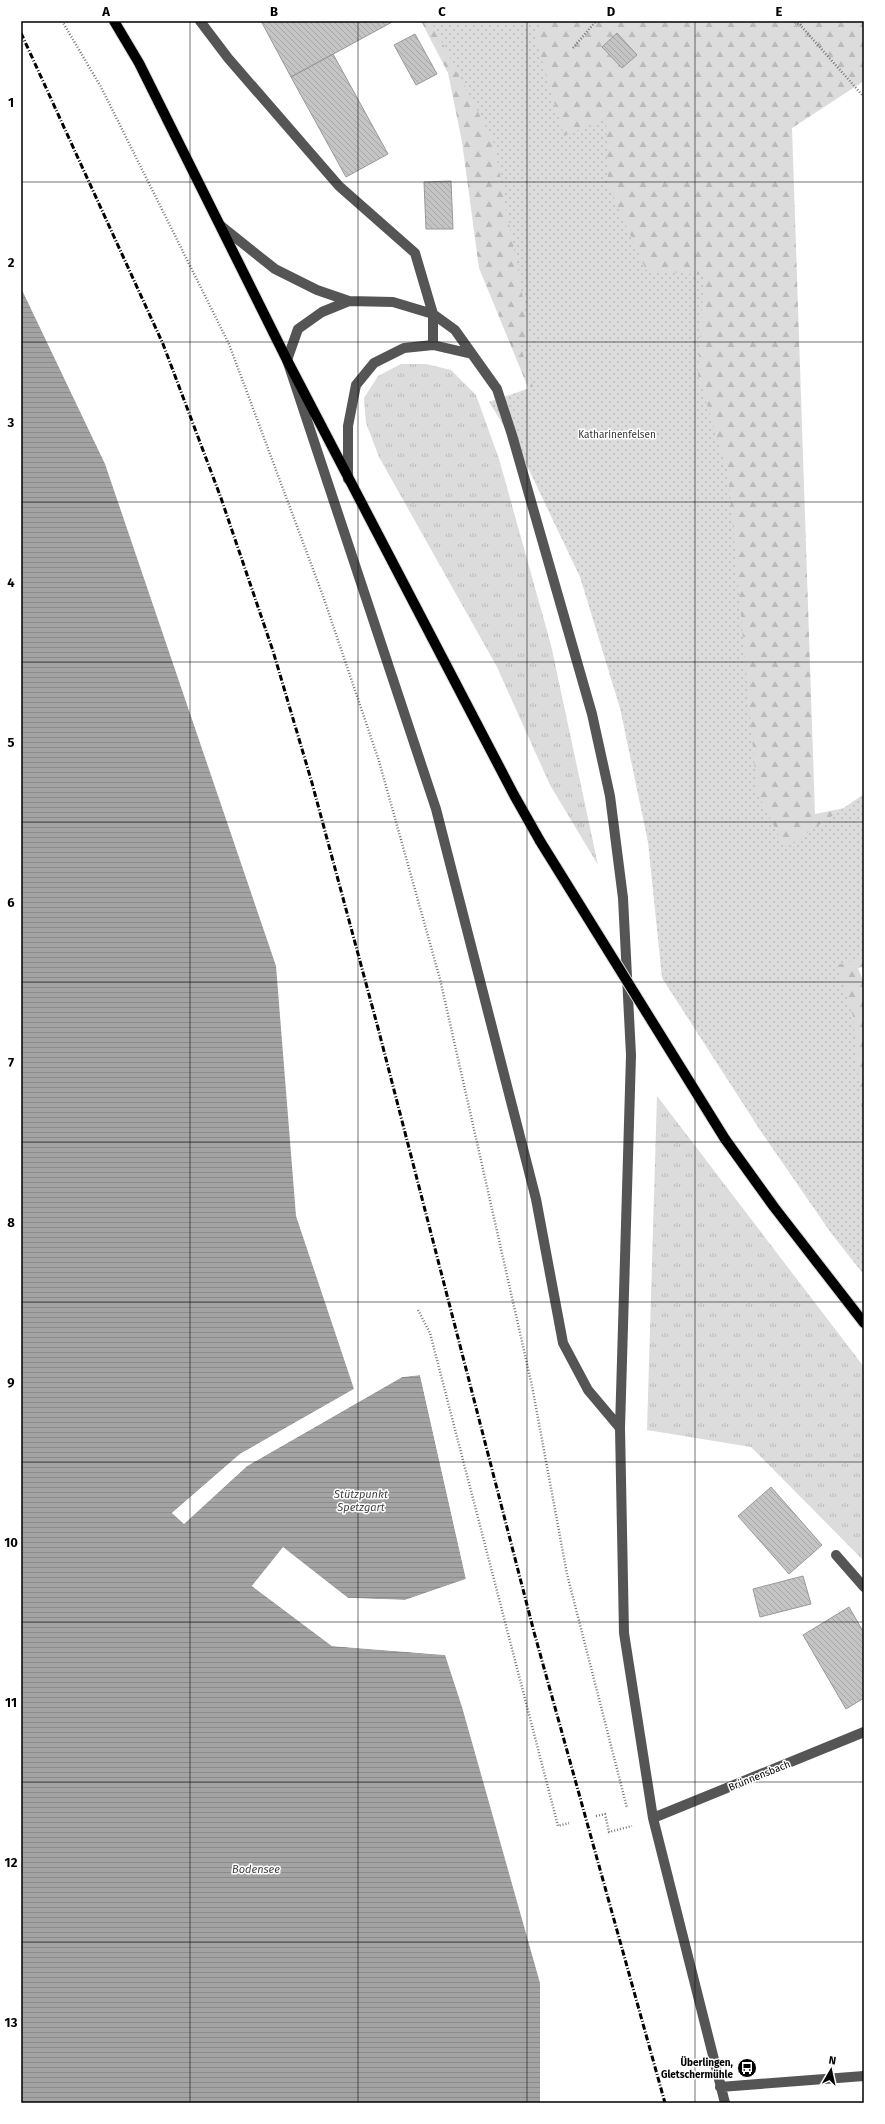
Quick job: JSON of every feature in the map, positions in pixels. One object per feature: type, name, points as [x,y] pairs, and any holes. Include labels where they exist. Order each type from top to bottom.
[{"type":"main road","points":[[114,21],[139,63],[348,479],[514,795],[540,841],[726,1139],[774,1207],[864,1323]]},
{"type":"street","points":[[200,21],[228,58],[339,186],[415,253],[433,314],[433,345]]},
{"type":"street","points":[[221,226],[275,269],[317,290],[349,300],[393,302],[433,314],[455,330],[497,389],[512,436],[592,714],[610,796],[623,898],[631,1055],[620,1428],[624,1633],[654,1818],[725,2103]]},
{"type":"street","points":[[349,300],[322,312],[298,329],[287,360],[436,809],[536,1199],[563,1343],[588,1390],[620,1428]]},
{"type":"street","points":[[348,479],[348,426],[356,385],[374,363],[404,348],[433,345],[472,354]]},
{"type":"street","points":[[836,1556],[864,1587]]},
{"type":"street","name":"Brünnensbach","points":[[654,1818],[864,1732]]},
{"type":"street","points":[[720,2087],[864,2076]]},
{"type":"path","points":[[62,21],[102,87],[229,344],[323,596],[379,761],[440,979],[532,1386],[567,1574],[628,1811]]},
{"type":"path","points":[[573,48],[596,21]]},
{"type":"path","points":[[792,21],[801,26],[864,97]]},
{"type":"path","points":[[800,21],[801,26]]},
{"type":"path","points":[[418,1310],[430,1333],[558,1826],[570,1823]]},
{"type":"path","points":[[596,1816],[605,1814],[609,1832],[632,1826],[630,1818]]},
{"type":"green space","points":[[421,21],[864,21],[864,81],[792,128],[815,814],[864,804],[864,967],[858,968],[864,983],[864,1198],[677,848],[548,484],[527,385],[479,268],[462,142],[448,73]]},
{"type":"green space","name":"Katharinenfelsen","points":[[431,21],[545,21],[534,33],[564,136],[606,118],[608,185],[646,270],[704,275],[698,375],[728,472],[757,792],[785,848],[864,794],[864,958],[837,965],[853,1016],[864,1139],[864,1275],[831,1233],[760,1130],[662,978],[648,842],[620,708],[580,577],[521,453],[489,402],[533,387],[520,344],[531,341],[494,143]]},
{"type":"green space","points":[[401,364],[426,364],[451,370],[476,395],[499,459],[551,645],[598,865],[550,785],[497,667],[379,457],[366,423],[364,398],[378,376]]},
{"type":"green space","points":[[657,1096],[864,1367],[864,1561],[751,1447],[647,1430]]},
{"type":"water","name":"Bodensee","points":[[21,288],[105,464],[276,966],[296,1216],[354,1389],[240,1454],[172,1513],[184,1523],[247,1466],[402,1377],[420,1375],[466,1579],[405,1600],[348,1598],[283,1548],[252,1586],[332,1646],[445,1655],[462,1707],[540,1983],[540,2103],[21,2103]]},
{"type":"pier","points":[[421,1373],[468,1580],[405,1602],[348,1600],[284,1550],[255,1586],[333,1644],[445,1653],[447,1655],[332,1646],[252,1586],[283,1547],[348,1598],[405,1600],[466,1579],[420,1375],[402,1377],[247,1466],[184,1524],[172,1513],[240,1454],[354,1389],[356,1388],[355,1390],[241,1456],[175,1513],[184,1521],[246,1464],[401,1375]]},
{"type":"building","points":[[261,21],[394,21],[291,77]]},
{"type":"building","points":[[617,33],[637,55],[622,68],[602,47]]},
{"type":"building","points":[[415,34],[437,74],[416,85],[394,45]]},
{"type":"building","points":[[333,54],[388,154],[346,177],[291,77]]},
{"type":"building","points":[[451,181],[453,229],[426,229],[424,182]]},
{"type":"building","points":[[771,1487],[822,1545],[789,1574],[738,1516]]},
{"type":"building","points":[[803,1576],[811,1604],[760,1617],[753,1589]]},
{"type":"building","points":[[849,1607],[864,1633],[864,1698],[846,1709],[803,1635]]},
{"type":"railway","points":[[21,33],[163,344],[221,498],[273,651],[312,783],[378,1028],[534,1632],[665,2103]]},
{"type":"place","name":"Überlingen, Gletschermühle","points":[[747,2068]]},
{"type":"water label","name":"Stützpunkt Spetzgart","points":[[361,1500]]}]
